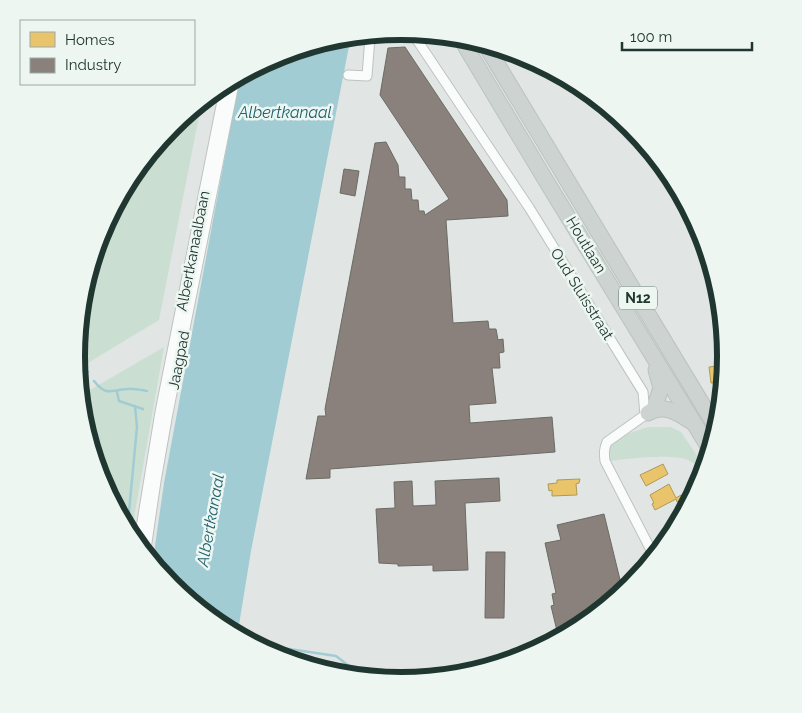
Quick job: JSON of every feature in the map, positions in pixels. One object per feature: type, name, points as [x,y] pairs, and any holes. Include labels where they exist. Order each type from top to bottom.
[{"type":"main road","name":"Houtlaan","points":[[466,47],[706,442]]},
{"type":"main road","name":"Houtlaan","points":[[491,53],[711,419]]},
{"type":"main road","points":[[650,412],[661,388],[651,352]]},
{"type":"main road","points":[[650,412],[663,408],[696,424]]},
{"type":"street","name":"Oud Sluisstraat","points":[[418,41],[530,209],[633,376],[650,412]]},
{"type":"street","points":[[348,75],[367,76],[370,42]]},
{"type":"street","name":"Jaagpad","points":[[147,544],[168,413],[233,88]]},
{"type":"street","name":"Albertkanaalbaan","points":[[141,536],[161,412],[225,93]]},
{"type":"street","points":[[650,412],[607,442],[604,448],[604,455],[605,461],[651,550]]},
{"type":"green space","points":[[200,112],[159,320],[85,365],[87,315],[95,275],[117,217],[127,198],[150,164],[177,133]]},
{"type":"green space","points":[[164,347],[133,524],[117,496],[101,458],[95,438],[86,392]]},
{"type":"green space","points":[[648,427],[671,427],[681,432],[700,460],[698,467],[688,460],[672,457],[609,461],[608,450],[611,445],[637,430]]},
{"type":"water","name":"Albertkanaal","points":[[349,45],[251,551],[238,628],[208,608],[192,594],[154,554],[164,483],[238,85],[280,64],[299,57]]},
{"type":"building: Homes","points":[[718,366],[716,382],[711,383],[709,367]]},
{"type":"building: Homes","points":[[663,464],[668,474],[646,486],[640,475]]},
{"type":"building: Homes","points":[[580,479],[579,483],[576,484],[577,495],[552,496],[552,490],[549,491],[548,484],[557,483],[557,480]]},
{"type":"building: Homes","points":[[669,484],[676,498],[681,495],[683,499],[677,502],[676,499],[655,510],[650,495]]},
{"type":"building: Industry","points":[[405,47],[507,200],[508,216],[446,220],[453,323],[488,321],[489,329],[496,329],[498,340],[503,339],[504,352],[499,353],[500,368],[492,368],[496,403],[469,405],[470,423],[552,417],[555,452],[330,469],[330,478],[306,479],[318,416],[326,416],[325,409],[375,143],[386,142],[398,165],[399,177],[405,177],[405,189],[411,189],[412,200],[418,200],[419,211],[424,211],[425,215],[449,199],[380,95],[388,48]]},
{"type":"building: Industry","points":[[344,169],[359,171],[355,196],[340,193]]},
{"type":"building: Industry","points":[[499,478],[500,501],[465,503],[468,570],[433,571],[433,565],[398,566],[398,564],[379,563],[376,509],[395,508],[394,482],[412,481],[413,506],[436,505],[435,481]]},
{"type":"building: Industry","points":[[604,514],[621,584],[594,608],[557,632],[551,606],[554,605],[552,594],[556,593],[545,543],[561,540],[557,525]]},
{"type":"building: Industry","points":[[486,552],[505,552],[504,618],[485,618]]},
{"type":"waterway","points":[[85,368],[88,372]]},
{"type":"waterway","points":[[94,381],[106,391],[132,389],[147,391]]},
{"type":"waterway","points":[[117,392],[119,401],[143,409]]},
{"type":"waterway","points":[[128,517],[137,427],[135,406]]},
{"type":"waterway","points":[[276,647],[336,656],[349,666],[349,668]]}]
